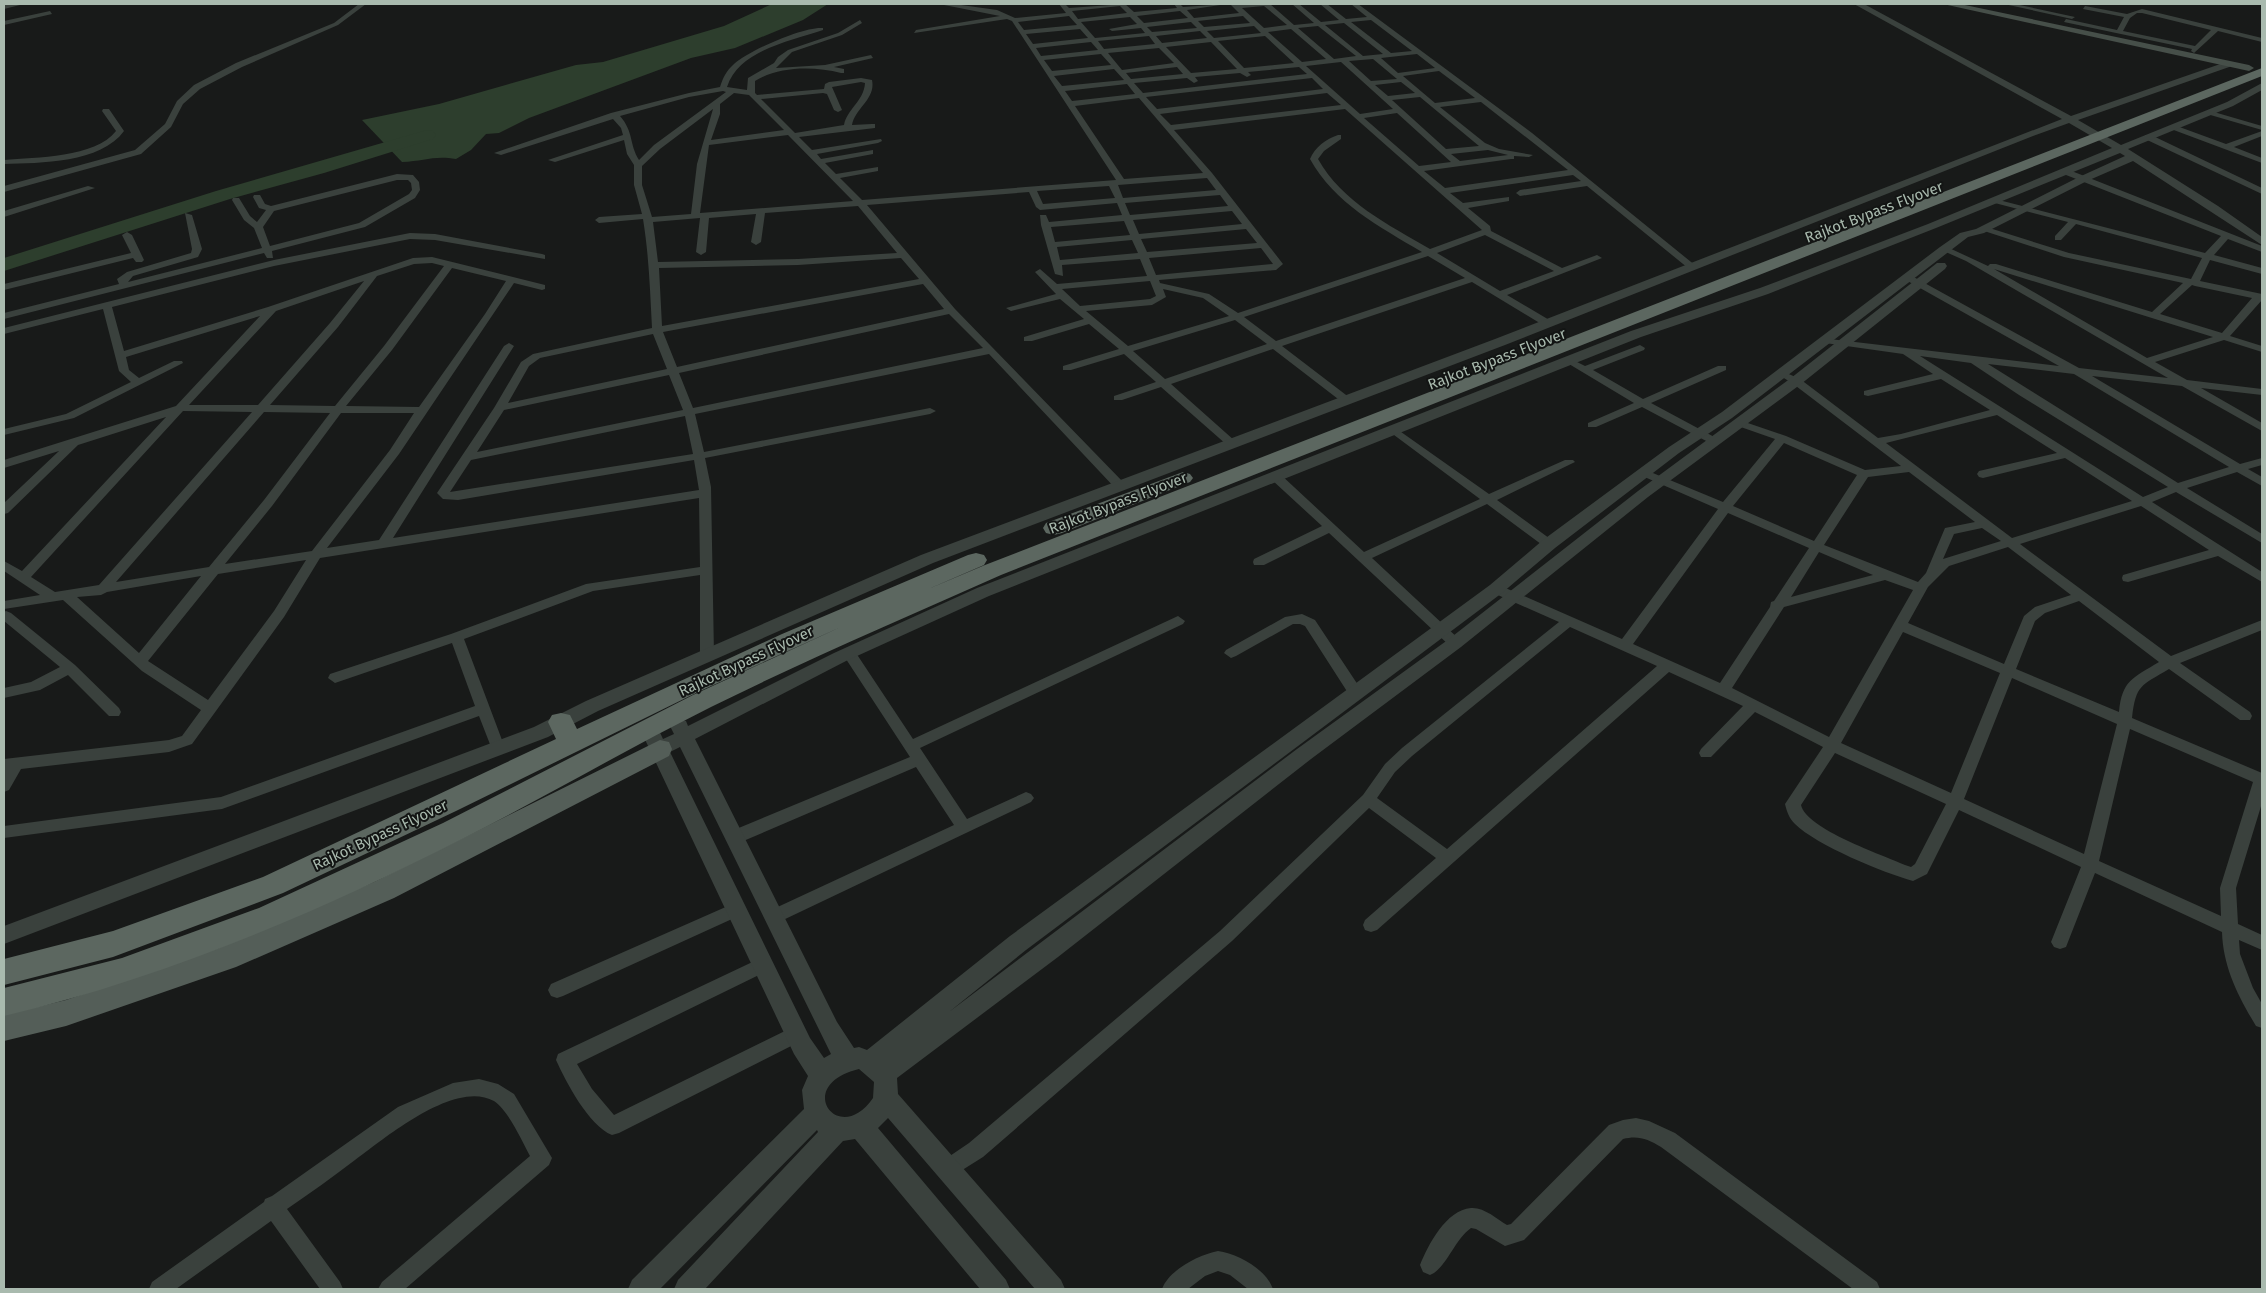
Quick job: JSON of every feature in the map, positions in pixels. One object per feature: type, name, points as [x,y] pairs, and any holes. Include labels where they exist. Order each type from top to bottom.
[{"type":"highway","name":"Rajkot Bypass Flyover","points":[[4,972],[112,944],[273,885],[790,640],[935,577],[1122,501],[1686,292],[2249,67]]},
{"type":"highway","name":"Rajkot Bypass Flyover","points":[[4,1002],[122,972],[269,918],[453,831],[569,745],[655,739],[872,622],[993,570],[2249,67]]},
{"type":"main road","points":[[1948,4],[2249,67]]},
{"type":"main road","points":[[1965,4],[2066,21],[2195,50],[2249,67]]},
{"type":"main road","points":[[4,1028],[66,1013],[244,950],[384,890],[655,739]]},
{"type":"street","points":[[4,7],[21,4]]},
{"type":"street","points":[[4,189],[138,152],[168,125],[180,103],[197,87],[238,65],[336,24],[363,4]]},
{"type":"street","points":[[942,4],[976,8],[1011,18],[1069,104],[1117,184],[1120,200],[1143,256],[1156,281],[1161,297],[1152,302],[1078,309]]},
{"type":"street","points":[[1022,32],[1121,4],[1133,14],[1223,112]]},
{"type":"street","points":[[916,32],[1011,18],[1074,18],[1133,14],[1180,6],[1224,4]]},
{"type":"street","points":[[1235,5],[1265,4],[1332,61]]},
{"type":"street","points":[[1295,4],[1362,58]]},
{"type":"street","points":[[1323,4],[1389,55]]},
{"type":"street","points":[[1354,4],[1549,152],[1691,266]]},
{"type":"street","points":[[1858,4],[2075,118]]},
{"type":"street","points":[[1866,4],[2075,118],[2262,231]]},
{"type":"street","points":[[2007,4],[2056,11],[2066,21],[2120,32],[2163,38],[2195,50],[2216,29]]},
{"type":"street","points":[[1235,5],[1417,169],[1484,223],[1487,228],[1486,232]]},
{"type":"street","points":[[1180,6],[1279,105]]},
{"type":"street","points":[[2066,21],[2088,6],[2127,16],[2138,11],[2172,22],[2216,29],[2262,40]]},
{"type":"street","points":[[4,23],[50,13]]},
{"type":"street","points":[[1105,29],[1245,14]]},
{"type":"street","points":[[2120,32],[2127,16]]},
{"type":"street","points":[[1074,18],[1096,30]]},
{"type":"street","points":[[1055,288],[1156,281],[1276,267],[1278,264],[1209,175],[1074,18]]},
{"type":"street","points":[[1038,58],[1212,40],[1292,26],[1373,18]]},
{"type":"street","points":[[860,22],[840,34],[790,51],[780,58],[777,64],[751,80],[752,95],[861,204],[951,311],[991,350],[1120,486]]},
{"type":"street","points":[[723,89],[727,75],[734,66],[768,47],[821,29]]},
{"type":"street","points":[[1030,46],[1202,29],[1266,32]]},
{"type":"street","points":[[1148,55],[1219,47],[1266,32]]},
{"type":"street","points":[[1059,89],[1419,52]]},
{"type":"street","points":[[1375,57],[1487,148]]},
{"type":"street","points":[[764,71],[826,67],[845,61],[871,58]]},
{"type":"street","points":[[1109,60],[1119,58]]},
{"type":"street","points":[[1343,60],[1458,164]]},
{"type":"street","points":[[1048,74],[1179,65]]},
{"type":"street","points":[[826,67],[840,71]]},
{"type":"street","points":[[4,935],[498,748],[569,745],[707,655],[927,559],[1546,323],[2029,134],[2075,118],[2249,67]]},
{"type":"street","points":[[1368,84],[1441,69]]},
{"type":"street","points":[[1069,104],[1257,84],[1313,76]]},
{"type":"street","points":[[838,110],[828,92],[828,86],[861,80],[869,82],[868,94],[849,119],[848,127]]},
{"type":"street","points":[[1981,230],[2083,179],[2148,137],[2210,112],[2262,86]]},
{"type":"street","points":[[498,153],[614,115],[689,95],[723,89],[752,95],[828,92]]},
{"type":"street","points":[[1168,128],[1223,112],[1279,105],[1330,90]]},
{"type":"street","points":[[638,165],[657,147],[732,91]]},
{"type":"street","points":[[1385,99],[1421,95]]},
{"type":"street","points":[[1434,105],[1481,100]]},
{"type":"street","points":[[694,216],[698,178],[706,143],[717,113],[716,103]]},
{"type":"street","points":[[1154,112],[1223,112],[1279,105],[1348,106]]},
{"type":"street","points":[[4,162],[62,156],[107,144],[120,131],[106,111]]},
{"type":"street","points":[[1360,116],[1398,111]]},
{"type":"street","points":[[2210,112],[2262,128]]},
{"type":"street","points":[[614,115],[625,127],[631,154],[638,165],[638,185],[648,218],[653,250],[652,265],[658,311],[657,330],[690,413],[700,456],[705,492],[707,655]]},
{"type":"street","points":[[706,143],[872,126]]},
{"type":"street","points":[[2174,127],[2262,161]]},
{"type":"street","points":[[2227,147],[2262,133]]},
{"type":"street","points":[[552,160],[628,136]]},
{"type":"street","points":[[1338,137],[1316,153],[1314,159],[1318,168],[1336,188],[1373,219],[1546,323]]},
{"type":"street","points":[[2148,137],[2262,191]]},
{"type":"street","points":[[811,153],[878,141]]},
{"type":"street","points":[[1444,152],[1487,148],[1529,155]]},
{"type":"street","points":[[847,1059],[829,1029],[775,916],[679,726],[983,592],[1636,334],[1764,291],[2064,171],[2127,150]]},
{"type":"street","points":[[2127,150],[2262,242]]},
{"type":"street","points":[[820,162],[870,152]]},
{"type":"street","points":[[1417,169],[1549,152]]},
{"type":"street","points":[[2253,157],[2262,155]]},
{"type":"street","points":[[1477,162],[1501,182]]},
{"type":"street","points":[[835,177],[875,169]]},
{"type":"street","points":[[2064,171],[2262,250]]},
{"type":"street","points":[[1443,191],[1574,172]]},
{"type":"street","points":[[599,220],[705,216],[1117,184],[1209,175]]},
{"type":"street","points":[[4,316],[362,225],[412,196],[416,190],[415,182],[410,177],[397,177],[271,208],[262,206],[257,196]]},
{"type":"street","points":[[1520,193],[1588,183]]},
{"type":"street","points":[[4,214],[91,188]]},
{"type":"street","points":[[1032,190],[1040,207],[1050,246],[1060,274]]},
{"type":"street","points":[[1040,207],[1222,192]]},
{"type":"street","points":[[1462,206],[1506,199]]},
{"type":"street","points":[[236,200],[247,218],[258,227],[265,250],[274,263]]},
{"type":"street","points":[[1994,200],[2262,271]]},
{"type":"street","points":[[258,227],[271,208]]},
{"type":"street","points":[[1045,225],[1235,208]]},
{"type":"street","points":[[756,242],[761,211]]},
{"type":"street","points":[[124,286],[122,279],[125,276],[188,258],[197,252],[188,215]]},
{"type":"street","points":[[700,252],[705,216]]},
{"type":"street","points":[[2058,238],[2074,221]]},
{"type":"street","points":[[1050,246],[1248,226]]},
{"type":"street","points":[[880,1078],[1050,950],[1304,754],[1455,643],[1549,544],[1653,477],[1714,442],[1739,423],[1789,377],[1825,340],[1914,280],[1980,240],[1982,237],[1981,230]]},
{"type":"street","points":[[1981,230],[2067,255],[2192,283],[2261,296]]},
{"type":"street","points":[[1067,368],[1236,317],[1429,253],[1486,232],[1561,271]]},
{"type":"street","points":[[2154,316],[2192,283],[2207,257],[2227,235]]},
{"type":"street","points":[[127,236],[144,270]]},
{"type":"street","points":[[4,331],[274,263],[410,236],[435,237],[542,257]]},
{"type":"street","points":[[1056,263],[1264,245]]},
{"type":"street","points":[[4,287],[136,254]]},
{"type":"street","points":[[1957,254],[2262,348]]},
{"type":"street","points":[[1957,254],[2262,428]]},
{"type":"street","points":[[652,265],[798,262],[903,255]]},
{"type":"street","points":[[1498,295],[1597,258]]},
{"type":"street","points":[[119,356],[272,309],[375,273],[421,260],[449,264],[542,287]]},
{"type":"street","points":[[140,662],[268,503],[337,410],[388,348],[449,264]]},
{"type":"street","points":[[1040,272],[1078,309],[1231,444]]},
{"type":"street","points":[[101,590],[334,325],[375,273]]},
{"type":"street","points":[[1118,398],[1471,279]]},
{"type":"street","points":[[4,786],[10,764],[178,744],[187,740],[279,614],[316,554],[395,452],[422,410],[490,315],[511,280]]},
{"type":"street","points":[[687,1289],[849,1127],[877,1114],[880,1078],[1018,944],[1439,630],[1504,592],[1653,477],[1698,433],[1844,342],[1914,280]]},
{"type":"street","points":[[1914,280],[2076,371],[2262,482]]},
{"type":"street","points":[[924,281],[657,330],[530,359],[500,408],[446,485],[443,493],[447,496],[700,456],[930,411]]},
{"type":"street","points":[[1156,281],[1206,296],[1346,400]]},
{"type":"street","points":[[1011,308],[1063,295]]},
{"type":"street","points":[[2147,361],[2224,337],[2261,296]]},
{"type":"street","points":[[108,305],[124,371],[138,382]]},
{"type":"street","points":[[23,578],[272,309]]},
{"type":"street","points":[[500,408],[951,311]]},
{"type":"street","points":[[1028,339],[1091,320]]},
{"type":"street","points":[[1825,340],[1974,360],[2262,392]]},
{"type":"street","points":[[383,544],[509,346]]},
{"type":"street","points":[[1584,370],[1640,348]]},
{"type":"street","points":[[467,457],[690,413],[991,350]]},
{"type":"street","points":[[1904,351],[2262,578]]},
{"type":"street","points":[[1974,360],[2024,393],[2262,539]]},
{"type":"street","points":[[1569,361],[1714,442]]},
{"type":"street","points":[[4,432],[70,416],[178,363]]},
{"type":"street","points":[[1592,425],[1722,368]]},
{"type":"street","points":[[1868,393],[1942,375]]},
{"type":"street","points":[[1789,377],[1878,441],[2169,662],[2245,716]]},
{"type":"street","points":[[4,464],[77,439],[182,408],[422,410]]},
{"type":"street","points":[[1878,441],[1902,437],[1998,411]]},
{"type":"street","points":[[1739,423],[1782,438],[1864,474],[1914,468]]},
{"type":"street","points":[[1394,430],[1442,468],[1488,498],[1549,544]]},
{"type":"street","points":[[1624,646],[1726,507],[1782,438]]},
{"type":"street","points":[[4,510],[77,439]]},
{"type":"street","points":[[1983,474],[2066,454]]},
{"type":"street","points":[[1931,572],[1955,558],[2142,502],[2177,487],[2262,461]]},
{"type":"street","points":[[1364,557],[1569,462]]},
{"type":"street","points":[[1723,690],[1776,605],[1817,547],[1864,474]]},
{"type":"street","points":[[1276,477],[1455,643]]},
{"type":"street","points":[[1653,477],[1886,576],[1920,588]]},
{"type":"street","points":[[114,712],[70,668],[4,613],[31,601],[705,492]]},
{"type":"street","points":[[1986,523],[1949,531],[1931,572],[1920,588],[1832,745],[1793,804],[1795,814],[1802,822],[1902,872],[1913,874],[1921,869],[1955,802],[2029,619],[2034,614],[2083,595]]},
{"type":"street","points":[[1258,562],[1331,527]]},
{"type":"street","points":[[2128,578],[2220,551]]},
{"type":"street","points":[[4,565],[23,578],[60,597],[155,674],[211,709]]},
{"type":"street","points":[[335,678],[456,637],[591,587],[706,570]]},
{"type":"street","points":[[1776,605],[1886,576]]},
{"type":"street","points":[[1504,592],[1723,690],[1832,745],[2230,929],[2262,942]]},
{"type":"street","points":[[1231,653],[1290,620],[1302,620],[1310,623],[1355,692]]},
{"type":"street","points":[[911,746],[1178,621]]},
{"type":"street","points":[[948,1169],[976,1150],[1226,936],[1368,799],[1390,768],[1407,752],[1569,621]]},
{"type":"street","points":[[1900,625],[2008,669],[2262,779],[2228,888],[2231,954],[2245,992],[2262,1020]]},
{"type":"street","points":[[2060,942],[2090,864],[2125,720],[2128,693],[2133,686],[2169,662],[2262,626]]},
{"type":"street","points":[[456,637],[498,748]]},
{"type":"street","points":[[849,652],[963,826]]},
{"type":"street","points":[[1370,925],[1666,666]]},
{"type":"street","points":[[4,693],[34,686],[70,668]]},
{"type":"street","points":[[1706,753],[1753,705]]},
{"type":"street","points":[[4,832],[196,808],[222,803],[483,709]]},
{"type":"street","points":[[655,739],[797,1034],[821,1075]]},
{"type":"street","points":[[735,838],[920,759]]},
{"type":"street","points":[[775,916],[1026,798]]},
{"type":"street","points":[[1368,799],[1448,858]]},
{"type":"street","points":[[557,990],[737,909]]},
{"type":"street","points":[[763,965],[565,1060],[570,1071],[589,1103],[612,1126],[797,1034]]},
{"type":"street","points":[[997,1289],[849,1127],[825,1124],[816,1114],[812,1101],[814,1088],[821,1075],[833,1065],[847,1059],[859,1058],[880,1078],[948,1169],[1052,1289]]},
{"type":"street","points":[[158,1289],[272,1206],[406,1113],[436,1097],[484,1088],[504,1097],[542,1158],[388,1289]]},
{"type":"street","points":[[641,1289],[816,1114]]},
{"type":"street","points":[[1430,1265],[1455,1227],[1465,1220],[1477,1218],[1505,1236],[1517,1233],[1616,1132],[1627,1127],[1641,1127],[1668,1140],[1870,1289]]},
{"type":"street","points":[[272,1206],[333,1289]]},
{"type":"street","points":[[1172,1289],[1195,1269],[1213,1260],[1225,1261],[1244,1271],[1264,1289]]},
{"type":"shaded area","points":[[772,4],[828,4],[803,20],[735,48],[691,58],[529,118],[499,133],[486,134],[471,150],[456,159],[435,158],[402,162],[362,120],[439,104],[576,65],[603,62],[724,26]]},
{"type":"waterway","points":[[4,265],[223,195],[318,169],[427,135]]}]
